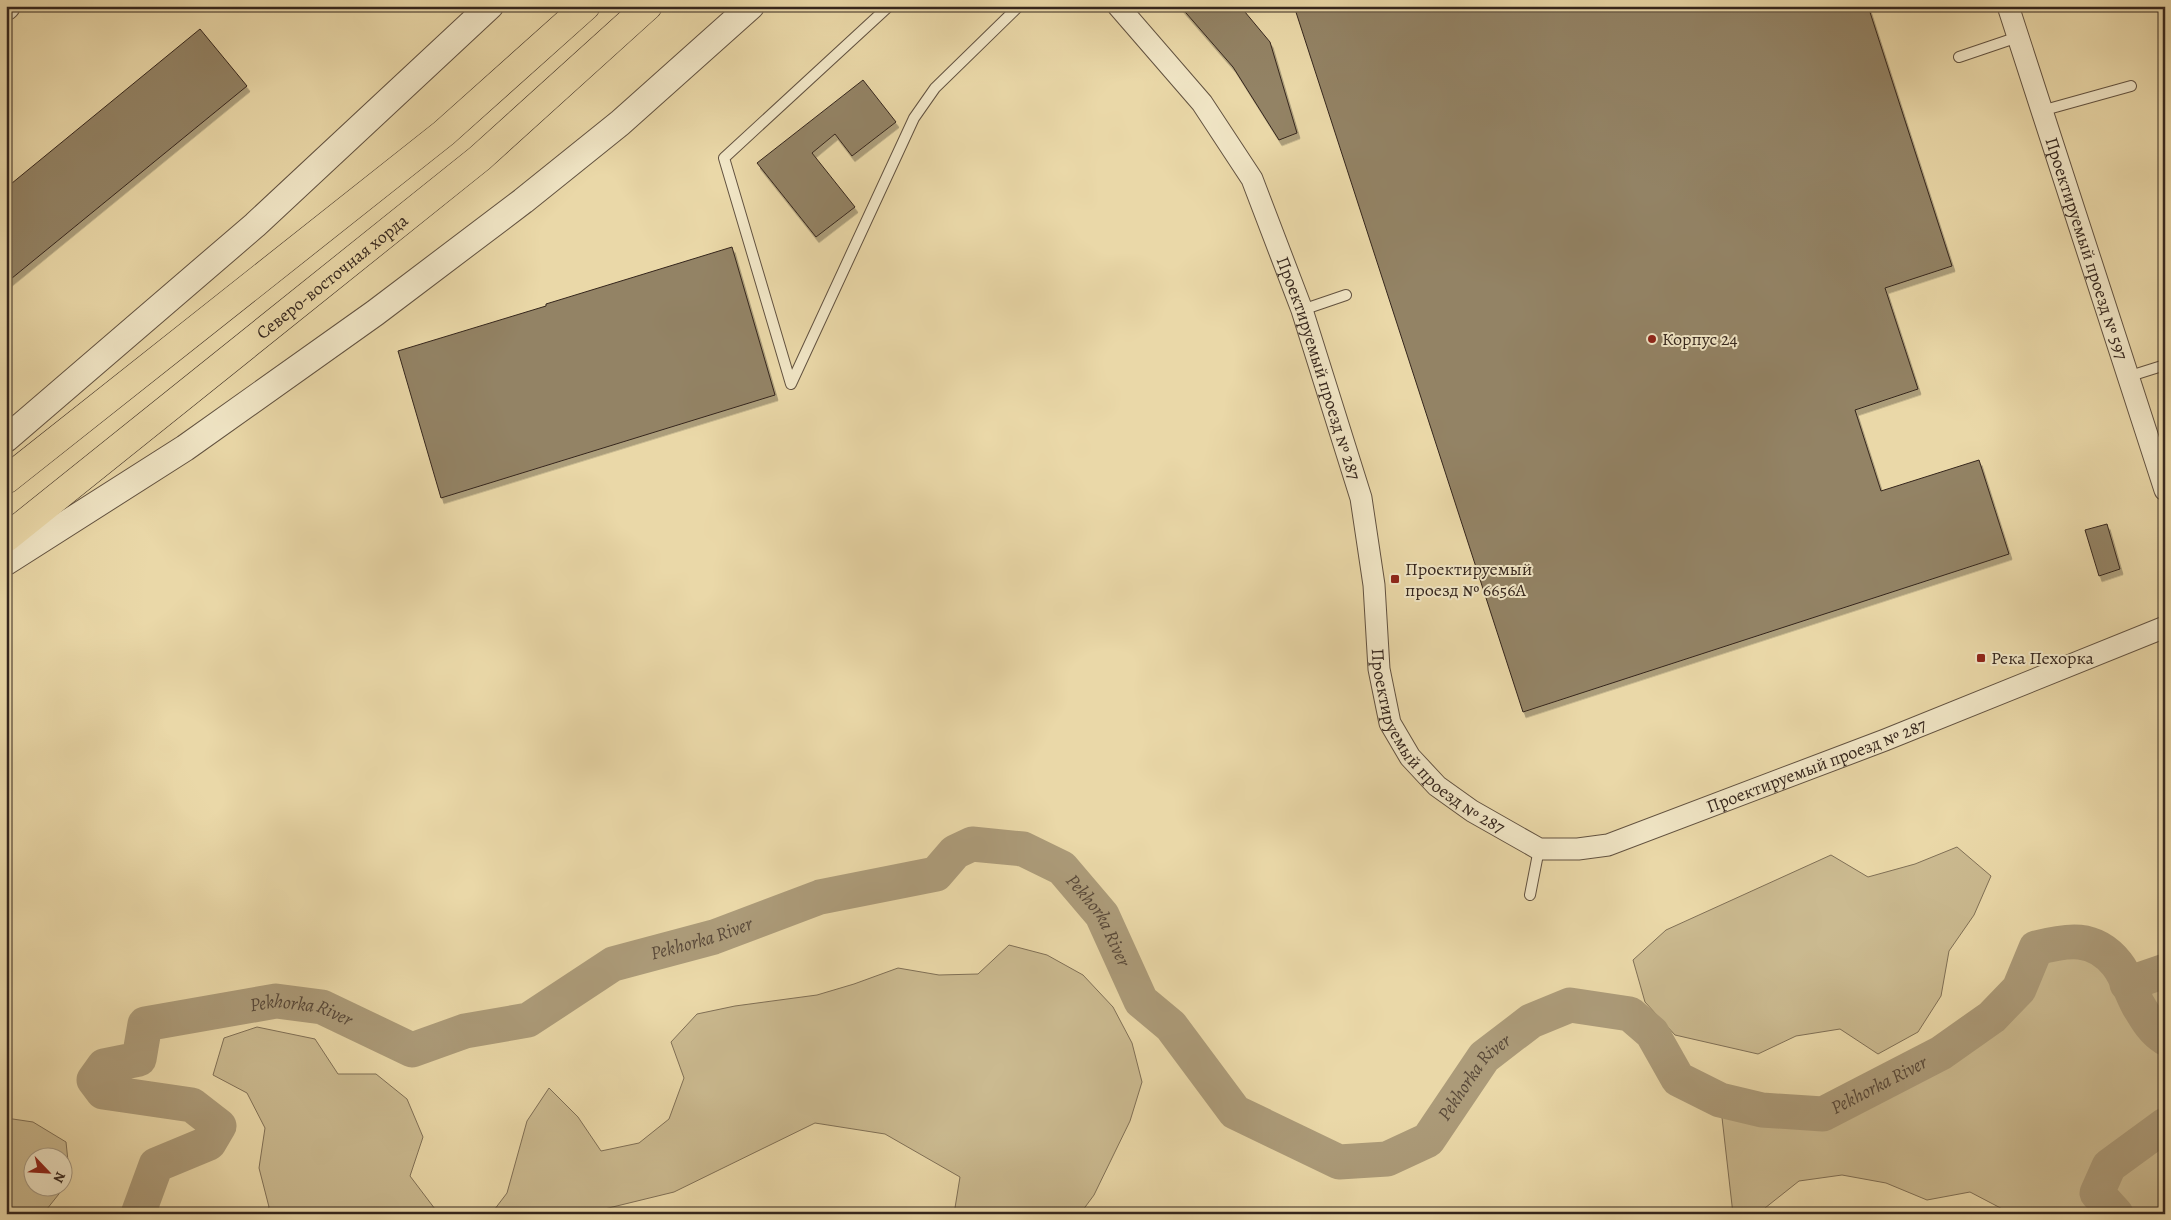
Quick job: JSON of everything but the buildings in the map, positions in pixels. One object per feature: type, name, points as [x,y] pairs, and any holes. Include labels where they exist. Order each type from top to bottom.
[{"type":"highway","points":[[6,480],[444,133],[586,6]]},
{"type":"highway","name":"Северо-восточная хорда","points":[[6,538],[480,158],[648,6]]},
{"type":"street","points":[[6,439],[254,225],[490,6]]},
{"type":"street","points":[[6,562],[185,448],[374,313],[523,201],[620,123],[751,6]]},
{"type":"street","name":"Проектируемый проезд № 287","points":[[1118,6],[1202,103],[1252,179],[1302,310],[1362,498],[1374,585],[1378,669],[1390,723],[1410,757],[1437,786],[1472,811],[1539,849],[1578,850],[1608,845],[1885,740],[2165,627]]},
{"type":"street","name":"Проектируемый проезд № 597","points":[[2008,6],[2165,490]]},
{"type":"lane","points":[[889,6],[724,158],[791,384],[914,118],[935,88],[1018,6]]},
{"type":"lane","points":[[1959,57],[2018,37]]},
{"type":"lane","points":[[2042,111],[2131,86]]},
{"type":"lane","points":[[1302,310],[1346,294]]},
{"type":"lane","points":[[2127,377],[2165,364]]},
{"type":"lane","points":[[1530,895],[1539,849]]},
{"type":"shaded area","points":[[1957,847],[1991,876],[1974,915],[1949,951],[1941,996],[1918,1032],[1878,1054],[1840,1029],[1796,1036],[1758,1054],[1675,1035],[1645,1002],[1633,960],[1666,930],[1831,855],[1868,877],[1915,864]]},
{"type":"shaded area","points":[[2065,941],[2098,945],[2118,964],[2127,984],[2165,971],[2165,1214],[2012,1214],[1970,1192],[1927,1200],[1886,1183],[1842,1175],[1799,1181],[1765,1208],[1766,1214],[1733,1214],[1720,1100],[1762,1110],[1823,1114],[1941,1053],[1992,1017],[2019,989],[2036,948]]},
{"type":"shaded area","points":[[1009,945],[1047,955],[1083,975],[1113,1007],[1132,1043],[1142,1082],[1130,1121],[1094,1195],[1080,1214],[954,1214],[960,1177],[885,1134],[815,1123],[674,1192],[584,1214],[491,1214],[507,1193],[527,1121],[549,1088],[578,1117],[601,1151],[639,1143],[669,1119],[684,1078],[671,1042],[697,1014],[735,1006],[817,995],[898,968],[939,975],[978,974]]},
{"type":"shaded area","points":[[257,1027],[315,1039],[338,1074],[376,1074],[407,1099],[423,1137],[410,1176],[435,1209],[436,1214],[266,1214],[269,1207],[259,1168],[265,1128],[247,1093],[213,1075],[224,1038]]},
{"type":"shaded area","points":[[6,1118],[33,1122],[66,1142],[67,1148],[22,1148],[22,1198],[56,1198],[43,1214],[6,1214]]},
{"type":"waterway","name":"Pekhorka River","points":[[138,1214],[156,1165],[209,1143],[219,1126],[192,1105],[103,1092],[94,1080],[104,1066],[139,1059],[145,1024],[276,1001],[322,1007],[412,1050],[465,1031],[528,1020],[613,964],[714,937],[820,897],[936,874],[955,852],[972,844],[1023,849],[1062,868],[1102,915],[1141,1001],[1171,1026],[1235,1112],[1339,1162],[1387,1159],[1428,1140],[1484,1057],[1531,1021],[1570,1005],[1630,1014],[1652,1033],[1678,1079],[1720,1100],[1762,1110],[1823,1114],[1941,1053],[1992,1017],[2019,989],[2036,948],[2047,945],[2080,942],[2099,948],[2108,955],[2123,973],[2138,1005],[2147,1019],[2156,1031],[2165,1038]]},
{"type":"waterway","points":[[2127,984],[2165,971]]},
{"type":"waterway","name":"Pekhorka River","points":[[2116,1214],[2097,1193],[2109,1166],[2165,1125]]},
{"type":"place","name":"Корпус 24","points":[[1652,339]]},
{"type":"place","name":"Проектируемый проезд № 6656А","points":[[1395,579]]},
{"type":"place","name":"Река Пехорка","points":[[1981,658]]}]
